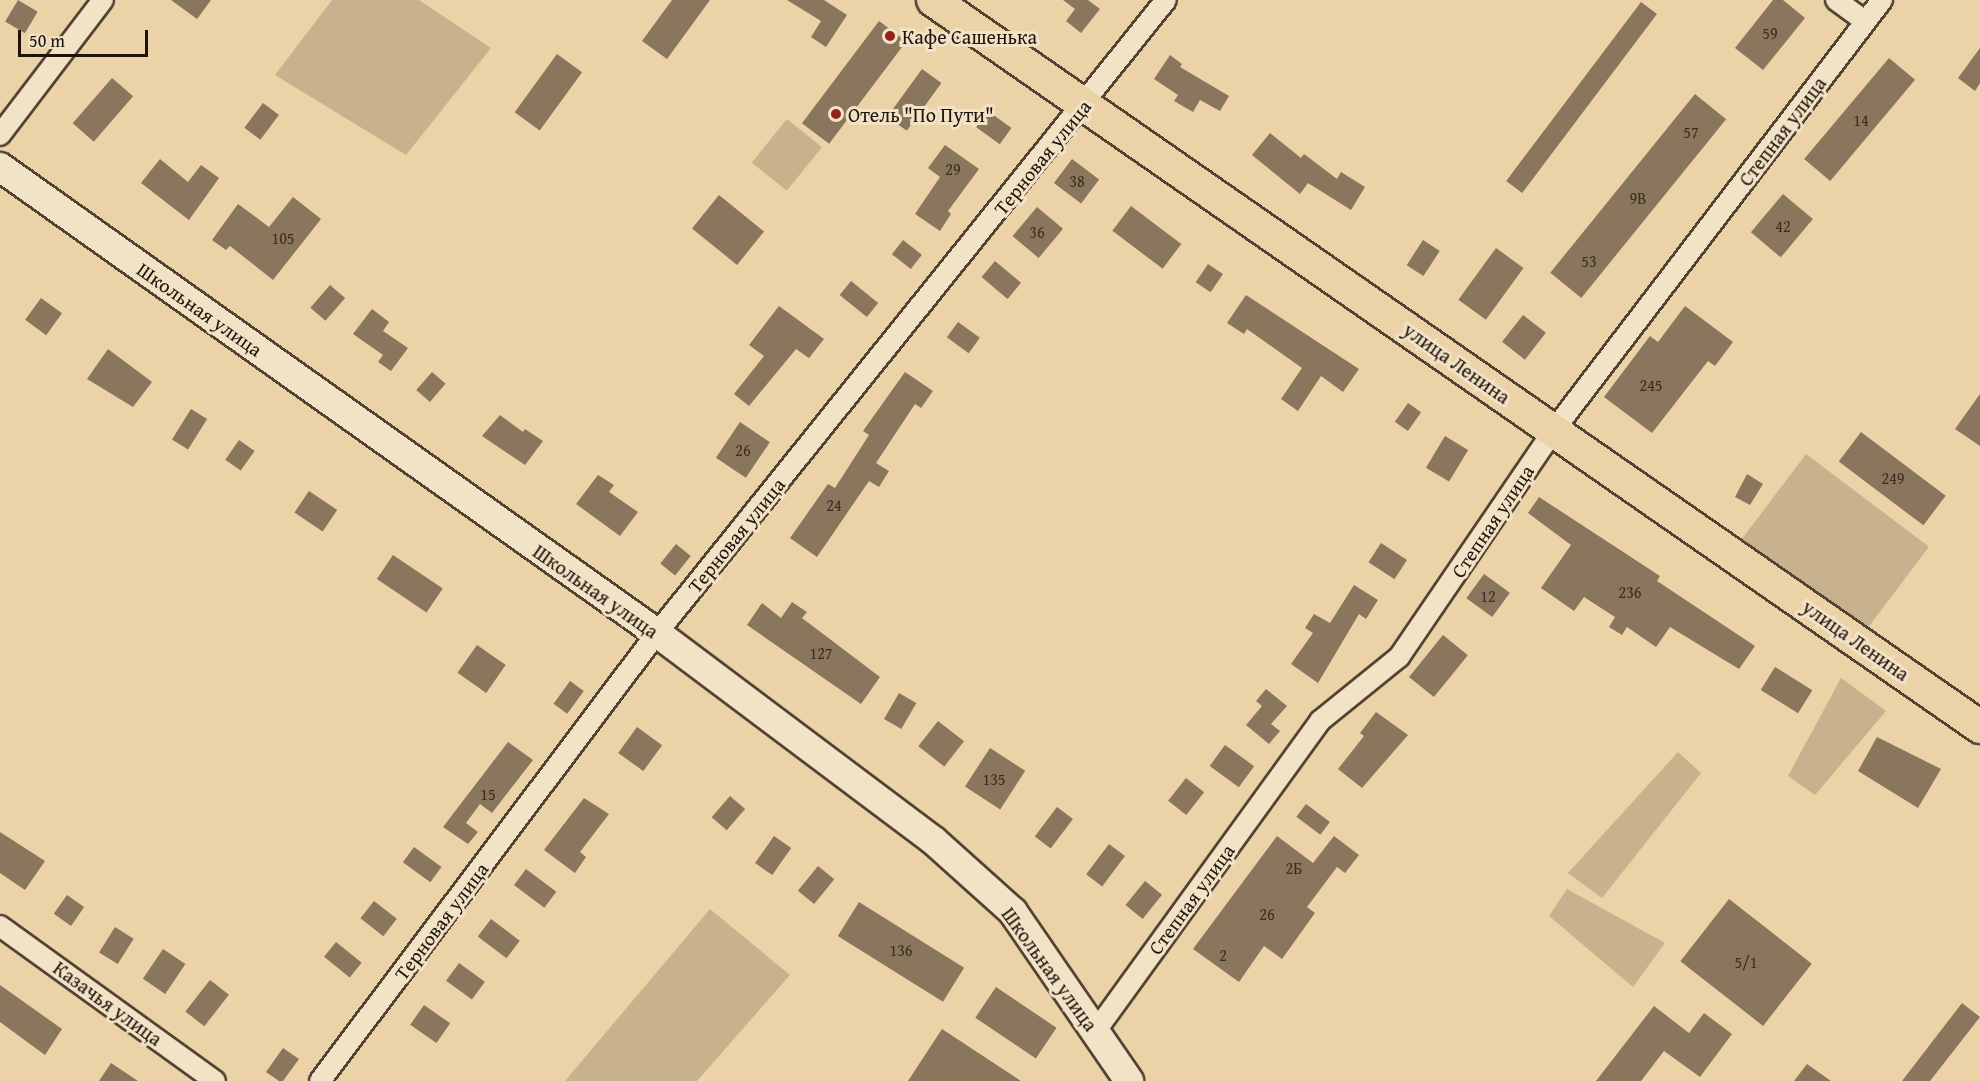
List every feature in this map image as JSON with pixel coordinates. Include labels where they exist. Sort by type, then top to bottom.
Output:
[{"type":"main road","name":"улица Ленина","points":[[933,0],[1980,727]]},
{"type":"street","points":[[0,135],[103,0]]},
{"type":"street","name":"Терновая улица","points":[[320,1081],[657,633],[1166,0]]},
{"type":"street","points":[[1836,0],[1865,21]]},
{"type":"street","name":"Степная улица","points":[[1095,1032],[1320,721],[1399,657],[1554,430],[1881,0]]},
{"type":"street","name":"Школьная улица","points":[[0,166],[657,633],[934,841],[1004,904],[1095,1032],[1124,1079]]},
{"type":"street","name":"Казачья улица","points":[[0,926],[215,1081]]},
{"type":"shaded area","points":[[332,0],[419,0],[491,48],[406,155],[275,75]]},
{"type":"shaded area","points":[[787,119],[822,147],[787,191],[752,163]]},
{"type":"shaded area","points":[[1806,454],[1929,547],[1860,638],[1737,545]]},
{"type":"shaded area","points":[[1841,678],[1886,711],[1815,795],[1788,776]]},
{"type":"shaded area","points":[[1678,752],[1701,773],[1602,898],[1568,873]]},
{"type":"shaded area","points":[[1567,889],[1665,943],[1633,987],[1549,916]]},
{"type":"shaded area","points":[[710,909],[790,975],[697,1081],[565,1081]]},
{"type":"building","points":[[18,0],[38,12],[25,33],[5,21]]},
{"type":"building","points":[[171,0],[211,0],[197,19]]},
{"type":"building","points":[[672,0],[710,0],[667,59],[642,41]]},
{"type":"building","points":[[787,0],[824,0],[847,15],[826,47],[811,37],[821,21]]},
{"type":"building","points":[[1063,0],[1088,0],[1100,9],[1081,33],[1066,21],[1075,9]]},
{"type":"building","points":[[1773,0],[1783,0],[1805,18],[1763,70],[1735,48]]},
{"type":"building","points":[[1641,2],[1657,14],[1522,193],[1506,181]]},
{"type":"building","points":[[879,21],[906,41],[829,144],[802,123]]},
{"type":"building","points":[[1980,48],[1980,83],[1975,91],[1958,78]]},
{"type":"building","points":[[557,54],[582,72],[540,130],[515,112]]},
{"type":"building","points":[[1170,55],[1182,64],[1180,67],[1229,96],[1220,111],[1200,100],[1193,112],[1174,101],[1178,95],[1154,79]]},
{"type":"building","points":[[1889,58],[1915,80],[1830,181],[1804,159]]},
{"type":"building","points":[[922,69],[941,83],[907,131],[887,117]]},
{"type":"building","points":[[112,78],[133,96],[94,142],[73,123]]},
{"type":"building","points":[[1695,94],[1726,119],[1581,298],[1550,273]]},
{"type":"building","points":[[263,103],[279,115],[260,140],[244,128]]},
{"type":"building","points":[[988,111],[1011,128],[1000,144],[976,127]]},
{"type":"building","points":[[1270,133],[1301,158],[1304,154],[1337,179],[1341,172],[1365,187],[1351,210],[1308,183],[1300,194],[1252,155]]},
{"type":"building","points":[[945,145],[979,169],[948,211],[951,214],[940,231],[915,214],[940,177],[928,168]]},
{"type":"building","points":[[160,159],[188,182],[201,165],[219,178],[189,220],[141,183]]},
{"type":"building","points":[[1072,159],[1099,179],[1081,203],[1054,183]]},
{"type":"building","points":[[1783,194],[1813,219],[1781,257],[1751,232]]},
{"type":"building","points":[[719,195],[764,232],[737,265],[692,228]]},
{"type":"building","points":[[293,197],[321,219],[273,280],[230,246],[226,250],[212,240],[238,204],[269,227]]},
{"type":"building","points":[[1131,206],[1181,244],[1163,269],[1112,231]]},
{"type":"building","points":[[1037,207],[1063,229],[1039,258],[1013,236]]},
{"type":"building","points":[[903,240],[922,255],[911,269],[892,254]]},
{"type":"building","points":[[1423,240],[1440,251],[1423,276],[1407,265]]},
{"type":"building","points":[[1496,248],[1524,268],[1486,320],[1458,300]]},
{"type":"building","points":[[995,261],[1021,283],[1008,299],[982,277]]},
{"type":"building","points":[[1208,264],[1223,274],[1211,292],[1196,282]]},
{"type":"building","points":[[851,281],[878,303],[867,317],[840,295]]},
{"type":"building","points":[[330,285],[345,298],[325,321],[310,308]]},
{"type":"building","points":[[1246,295],[1359,369],[1343,392],[1321,376],[1298,411],[1281,399],[1302,368],[1247,329],[1244,334],[1227,323]]},
{"type":"building","points":[[41,298],[62,313],[46,335],[25,320]]},
{"type":"building","points":[[779,306],[824,339],[809,358],[796,349],[749,406],[734,394],[764,356],[749,345]]},
{"type":"building","points":[[1685,306],[1733,342],[1715,366],[1708,361],[1652,433],[1604,397],[1650,336],[1658,342]]},
{"type":"building","points":[[372,309],[389,322],[383,331],[408,348],[391,371],[378,362],[383,355],[353,334]]},
{"type":"building","points":[[1523,315],[1546,333],[1525,360],[1502,342]]},
{"type":"building","points":[[958,322],[980,338],[969,353],[947,337]]},
{"type":"building","points":[[108,349],[152,382],[133,407],[87,379]]},
{"type":"building","points":[[432,372],[446,384],[430,402],[416,390]]},
{"type":"building","points":[[905,372],[933,391],[921,408],[915,404],[876,463],[889,471],[879,487],[869,481],[817,557],[790,538],[828,484],[835,488],[869,435],[863,431]]},
{"type":"building","points":[[1980,394],[1980,446],[1955,429]]},
{"type":"building","points":[[1408,403],[1421,412],[1408,431],[1395,422]]},
{"type":"building","points":[[191,409],[207,419],[188,450],[172,440]]},
{"type":"building","points":[[500,415],[523,432],[525,429],[543,441],[525,465],[482,436]]},
{"type":"building","points":[[740,422],[770,442],[746,478],[716,458]]},
{"type":"building","points":[[1861,432],[1946,496],[1923,525],[1839,462]]},
{"type":"building","points":[[1445,436],[1468,450],[1449,482],[1426,468]]},
{"type":"building","points":[[239,440],[255,451],[241,471],[225,460]]},
{"type":"building","points":[[1747,474],[1763,484],[1750,505],[1735,497]]},
{"type":"building","points":[[598,475],[614,485],[609,492],[638,512],[620,536],[576,504]]},
{"type":"building","points":[[309,491],[337,510],[323,532],[294,513]]},
{"type":"building","points":[[1539,497],[1660,576],[1657,581],[1755,646],[1739,669],[1670,627],[1656,647],[1627,627],[1622,635],[1609,627],[1615,617],[1584,597],[1574,611],[1541,588],[1571,545],[1528,513]]},
{"type":"building","points":[[1381,543],[1407,560],[1394,579],[1368,562]]},
{"type":"building","points":[[676,544],[691,556],[675,575],[660,563]]},
{"type":"building","points":[[393,555],[443,589],[427,613],[377,579]]},
{"type":"building","points":[[1484,574],[1510,593],[1492,617],[1466,598]]},
{"type":"building","points":[[1354,585],[1378,600],[1366,619],[1359,614],[1318,683],[1291,664],[1313,633],[1305,628],[1314,614],[1330,623]]},
{"type":"building","points":[[792,602],[807,612],[802,618],[880,677],[861,704],[747,625],[762,603],[781,618]]},
{"type":"building","points":[[1443,635],[1468,655],[1434,697],[1409,677]]},
{"type":"building","points":[[477,645],[506,665],[486,693],[457,673]]},
{"type":"building","points":[[1775,667],[1812,690],[1798,713],[1761,690]]},
{"type":"building","points":[[570,681],[584,691],[567,714],[554,704]]},
{"type":"building","points":[[1266,689],[1287,706],[1271,724],[1280,731],[1269,744],[1246,725],[1262,706],[1256,701]]},
{"type":"building","points":[[899,693],[916,703],[901,729],[884,719]]},
{"type":"building","points":[[1376,712],[1408,735],[1362,788],[1338,769],[1364,736],[1360,733]]},
{"type":"building","points":[[938,721],[964,741],[944,767],[918,746]]},
{"type":"building","points":[[637,727],[662,745],[643,771],[618,753]]},
{"type":"building","points":[[1877,737],[1941,769],[1918,808],[1858,771]]},
{"type":"building","points":[[508,742],[533,760],[492,813],[480,804],[466,823],[478,832],[468,844],[443,827]]},
{"type":"building","points":[[1225,745],[1254,766],[1239,787],[1210,766]]},
{"type":"building","points":[[990,748],[1025,771],[1000,809],[965,787]]},
{"type":"building","points":[[1186,778],[1204,792],[1186,815],[1168,801]]},
{"type":"building","points":[[730,796],[745,809],[727,830],[712,817]]},
{"type":"building","points":[[584,798],[609,814],[580,852],[586,857],[575,873],[544,850]]},
{"type":"building","points":[[1306,804],[1330,822],[1320,835],[1296,817]]},
{"type":"building","points":[[1057,807],[1073,819],[1051,849],[1035,837]]},
{"type":"building","points":[[0,832],[45,861],[25,890],[0,873]]},
{"type":"building","points":[[774,836],[791,848],[772,875],[755,863]]},
{"type":"building","points":[[1277,836],[1313,863],[1334,836],[1359,855],[1345,873],[1337,867],[1307,907],[1315,913],[1282,959],[1264,946],[1239,982],[1193,949]]},
{"type":"building","points":[[1109,844],[1125,856],[1102,886],[1086,874]]},
{"type":"building","points":[[414,847],[442,867],[430,882],[403,862]]},
{"type":"building","points":[[818,866],[834,879],[814,904],[798,891]]},
{"type":"building","points":[[526,869],[556,892],[544,908],[514,885]]},
{"type":"building","points":[[1145,881],[1162,895],[1143,919],[1125,905]]},
{"type":"building","points":[[67,895],[84,907],[71,926],[54,914]]},
{"type":"building","points":[[1729,899],[1812,964],[1763,1026],[1680,961]]},
{"type":"building","points":[[374,901],[397,919],[383,936],[360,918]]},
{"type":"building","points":[[859,902],[964,968],[943,1002],[838,936]]},
{"type":"building","points":[[491,919],[520,941],[507,958],[478,937]]},
{"type":"building","points":[[115,927],[134,939],[118,964],[99,952]]},
{"type":"building","points":[[336,942],[362,963],[350,978],[324,957]]},
{"type":"building","points":[[163,949],[185,964],[165,994],[143,979]]},
{"type":"building","points":[[459,963],[485,982],[472,1000],[446,981]]},
{"type":"building","points":[[210,980],[229,995],[204,1026],[185,1012]]},
{"type":"building","points":[[0,985],[62,1029],[45,1055],[0,1022]]},
{"type":"building","points":[[996,987],[1057,1028],[1036,1058],[975,1018]]},
{"type":"building","points":[[1962,1003],[1980,1017],[1930,1081],[1902,1081]]},
{"type":"building","points":[[424,1005],[450,1023],[436,1043],[410,1025]]},
{"type":"building","points":[[1654,1006],[1689,1033],[1704,1013],[1732,1034],[1700,1077],[1664,1051],[1641,1081],[1596,1081]]},
{"type":"building","points":[[942,1029],[1021,1081],[908,1081]]},
{"type":"building","points":[[283,1048],[299,1059],[283,1081],[279,1081],[266,1072]]},
{"type":"building","points":[[111,1063],[138,1081],[99,1081]]},
{"type":"building","points":[[1807,1064],[1831,1081],[1794,1081]]},
{"type":"place","name":"Кафе Сашенька","points":[[890,36]]},
{"type":"place","name":"Отель \"По Пути\"","points":[[836,114]]}]
